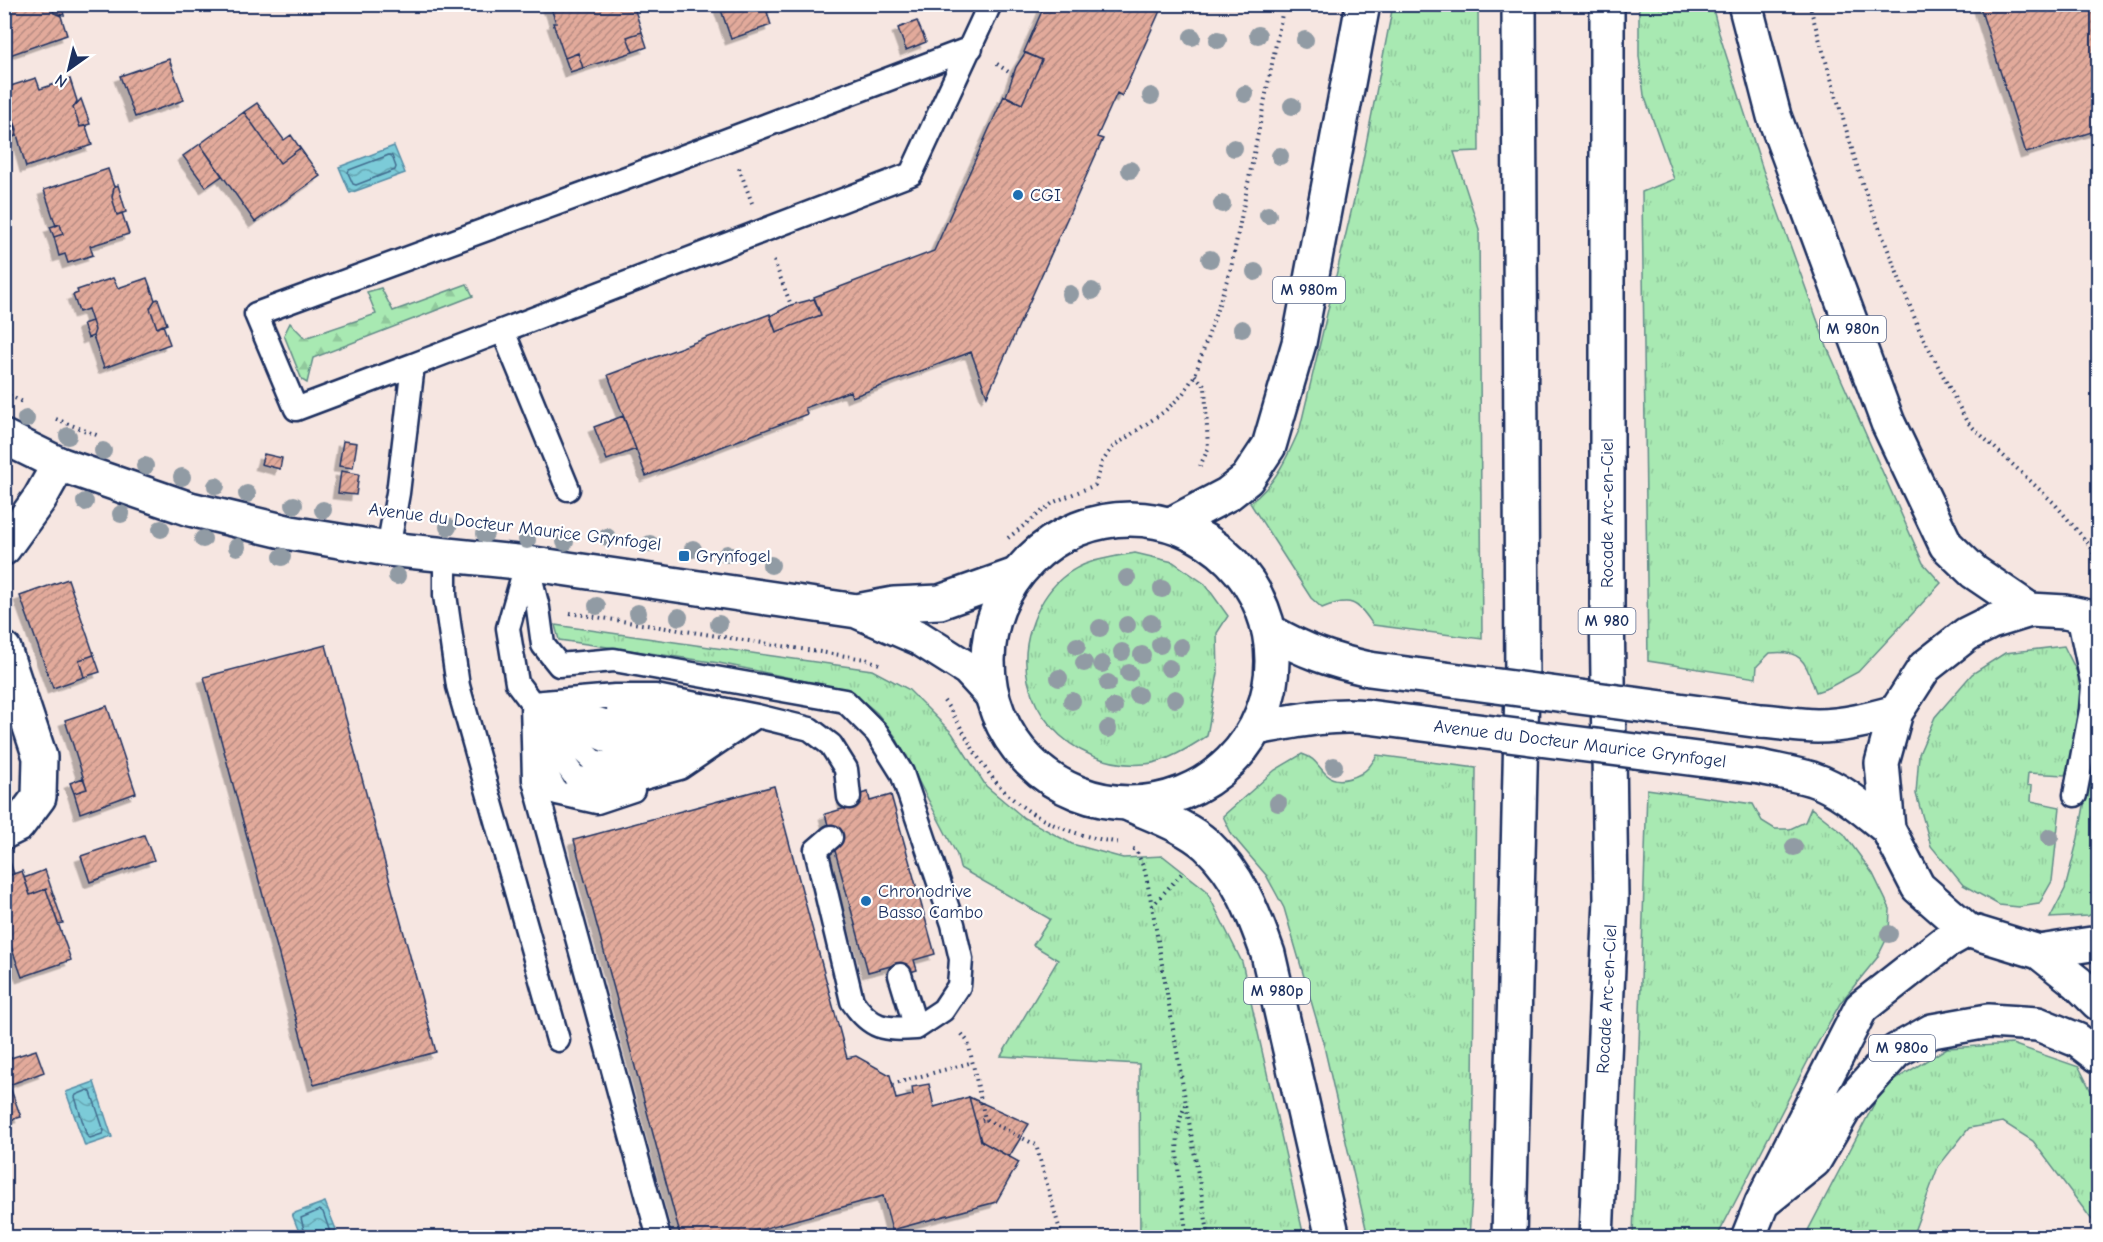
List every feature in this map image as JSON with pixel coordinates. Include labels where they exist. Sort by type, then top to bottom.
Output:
[{"type":"main road","name":"M 980m","points":[[1171,524],[1227,494],[1247,479],[1269,446],[1299,343],[1364,4]]},
{"type":"main road","points":[[1509,1238],[1521,687],[1520,4]]},
{"type":"main road","name":"Rocade Arc-en-Ciel","points":[[1596,1238],[1611,899],[1607,604],[1607,4]]},
{"type":"main road","name":"M 980n","points":[[1745,4],[1774,116],[1888,423],[1946,545],[1974,572],[2030,610]]},
{"type":"main road","name":"Avenue du Docteur Maurice Grynfogel","points":[[4,437],[59,464],[190,509],[291,533],[388,549],[527,563],[858,611],[920,638],[968,669],[992,695]]},
{"type":"main road","points":[[4,548],[40,498],[59,464]]},
{"type":"main road","points":[[1128,518],[1171,524],[1216,547],[1251,585],[1270,632],[1273,681],[1257,728],[1225,769],[1181,795],[1129,804],[1092,799],[1057,784],[1028,760],[1005,730],[992,695],[988,652],[996,611],[1016,575],[1047,545],[1086,525],[1128,518]]},
{"type":"main road","name":"Avenue du Docteur Maurice Grynfogel","points":[[858,611],[894,604],[940,602],[1016,575]]},
{"type":"main road","points":[[2088,617],[2030,610],[1991,622],[1967,634],[1925,667],[1896,712],[1882,763],[1888,829],[1918,886],[1967,930],[2039,952],[2078,982],[2098,1003]]},
{"type":"main road","points":[[1270,632],[1329,660],[1370,669],[1761,720],[1815,726],[1835,725],[1896,712]]},
{"type":"main road","points":[[4,649],[40,757],[39,797],[18,825],[4,832]]},
{"type":"main road","name":"Avenue du Docteur Maurice Grynfogel","points":[[1257,728],[1305,718],[1336,715],[1368,717],[1760,767],[1822,783],[1860,806],[1888,829]]},
{"type":"main road","name":"M 980p","points":[[1129,804],[1173,824],[1206,844],[1231,873],[1252,909],[1269,954],[1333,1238]]},
{"type":"main road","name":"M 980o","points":[[1748,1238],[1762,1203],[1861,1008],[1944,943],[1967,930]]},
{"type":"main road","points":[[2039,952],[2098,943]]},
{"type":"main road","name":"M 980o","points":[[1762,1203],[1814,1161],[1845,1108],[1896,1051],[1932,1031],[1988,1020],[2038,1024],[2077,1040],[2098,1056]]},
{"type":"lane","points":[[971,48],[256,314],[296,409],[911,174],[971,48],[990,4]]},
{"type":"lane","points":[[503,331],[567,489]]},
{"type":"lane","points":[[388,549],[398,493],[413,365]]},
{"type":"lane","points":[[446,555],[445,596],[458,686],[558,1040]]},
{"type":"lane","points":[[527,563],[508,628],[517,683],[532,703],[593,761],[634,770],[686,757],[757,716]]},
{"type":"lane","points":[[527,563],[538,608],[543,645],[559,665],[614,660],[845,701],[877,733],[902,773],[953,924],[961,959],[959,986],[943,1010],[916,1028],[887,1029],[863,1017],[852,1001],[816,850],[831,837]]},
{"type":"lane","points":[[2075,795],[2091,710],[2093,686],[2088,617]]},
{"type":"lane","points":[[532,703],[615,696],[656,696],[810,729],[831,745],[846,769],[849,797]]},
{"type":"lane","points":[[532,703],[671,738],[698,735],[757,716]]},
{"type":"lane","points":[[532,703],[546,773],[557,793],[597,802],[675,777],[757,716]]},
{"type":"lane","points":[[532,703],[534,780],[659,1238]]},
{"type":"lane","points":[[900,975],[916,1028]]},
{"type":"path","points":[[1002,542],[1054,501],[1095,485],[1102,462],[1113,447],[1166,411],[1182,395],[1195,375],[1231,268],[1284,4]]},
{"type":"path","points":[[1809,4],[1863,186],[1919,329],[1967,422],[2055,504],[2091,547],[2098,567]]},
{"type":"path","points":[[1195,375],[1205,386],[1208,448],[1199,466],[1207,471]]},
{"type":"path","points":[[4,393],[26,404]]},
{"type":"path","points":[[47,414],[108,440]]},
{"type":"path","points":[[936,693],[958,720],[986,770],[1008,795],[1034,814],[1063,830],[1123,843],[1136,850],[1145,871],[1152,906],[1209,1238]]},
{"type":"path","points":[[1152,906],[1186,868]]},
{"type":"path","points":[[943,1010],[968,1042],[985,1119]]},
{"type":"path","points":[[892,1084],[973,1062]]},
{"type":"path","points":[[1186,1104],[1181,1112],[1177,1149],[1187,1238]]},
{"type":"path","points":[[976,1122],[985,1119],[1036,1144],[1062,1238]]},
{"type":"green space","points":[[1393,5],[1478,5],[1479,151],[1454,152],[1479,229],[1482,639],[1373,625],[1362,610],[1352,603],[1340,602],[1322,608],[1311,598],[1250,503],[1274,479],[1300,428],[1361,170]]},
{"type":"green space","points":[[1639,5],[1712,5],[1763,170],[1827,347],[1923,563],[1941,583],[1858,672],[1816,692],[1802,660],[1790,653],[1770,653],[1757,666],[1756,678],[1648,661],[1642,192],[1674,179],[1644,95],[1639,56]]},
{"type":"green space","points":[[467,284],[473,296],[313,358],[307,383],[302,380],[284,335],[290,323],[305,338],[376,314],[367,292],[381,288],[393,311]]},
{"type":"green space","points":[[1135,553],[1173,562],[1205,584],[1228,616],[1217,633],[1218,673],[1207,736],[1169,758],[1145,764],[1118,763],[1092,756],[1070,743],[1051,726],[1037,705],[1028,681],[1026,655],[1036,614],[1047,595],[1062,578],[1088,563]]},
{"type":"green space","points":[[555,625],[872,670],[908,689],[952,733],[986,786],[1024,818],[1072,844],[1123,858],[1163,856],[1206,890],[1242,962],[1304,1237],[1140,1237],[1139,1064],[1001,1056],[1058,960],[1033,945],[1050,919],[960,868],[957,855],[895,736],[877,713],[857,696],[834,687],[719,663],[559,640]]},
{"type":"green space","points":[[2064,646],[2079,677],[2082,693],[2081,717],[2076,741],[2065,775],[2028,773],[2027,785],[2032,786],[2031,801],[2060,807],[2052,881],[2039,904],[2019,907],[1999,905],[1963,885],[1931,846],[1916,794],[1919,754],[1935,717],[1972,674],[2005,653]]},
{"type":"green space","points":[[2098,731],[2098,911],[2088,916],[2050,918],[2065,889],[2078,838]]},
{"type":"green space","points":[[1302,754],[1314,760],[1327,775],[1343,780],[1360,774],[1369,767],[1377,755],[1476,768],[1472,1195],[1469,1237],[1368,1237],[1323,1042],[1284,908],[1266,875],[1232,835],[1223,816],[1275,770]]},
{"type":"green space","points":[[1647,789],[1753,804],[1762,821],[1775,829],[1790,829],[1805,822],[1811,808],[1844,834],[1873,874],[1890,909],[1889,934],[1877,958],[1841,1002],[1812,1053],[1717,1237],[1633,1237]]},
{"type":"green space","points":[[2012,1044],[2079,1067],[2098,1105],[2098,1228],[2033,1141],[2003,1122],[1969,1128],[1938,1167],[1912,1237],[1804,1238],[1883,1087],[1947,1048]]},
{"type":"water","points":[[394,146],[405,173],[350,193],[339,167]]},
{"type":"water","points":[[94,1082],[112,1137],[85,1146],[66,1092]]},
{"type":"water","points":[[325,1202],[339,1237],[301,1237],[292,1214]]},
{"type":"building","points":[[4,4],[51,4],[54,13],[61,16],[67,35],[4,57]]},
{"type":"building","points":[[51,4],[61,4],[64,15],[54,13]]},
{"type":"building","points":[[547,4],[633,4],[642,32],[627,37],[633,52],[583,68],[578,53],[565,58],[553,23],[556,23],[551,8],[549,9]]},
{"type":"building","points":[[719,4],[772,4],[774,10],[767,12],[771,25],[731,39]]},
{"type":"building","name":"CGI","points":[[1045,4],[1163,4],[1122,96],[1117,93],[1097,137],[1103,139],[987,396],[971,352],[852,397],[850,391],[805,408],[807,414],[646,476],[608,375],[770,314],[776,332],[821,315],[814,297],[934,251],[1004,96],[1022,104],[1042,60],[1024,52]]},
{"type":"building","points":[[1979,4],[2098,4],[2098,130],[2026,153]]},
{"type":"building","points":[[917,21],[926,42],[906,50],[898,28]]},
{"type":"building","points":[[642,32],[647,47],[633,52],[627,37]]},
{"type":"building","points":[[578,53],[583,68],[570,72],[565,58]]},
{"type":"building","points":[[1025,53],[1042,60],[1022,104],[1006,96],[1016,67]]},
{"type":"building","points":[[169,59],[184,100],[135,117],[120,76]]},
{"type":"building","points":[[36,78],[40,89],[70,79],[77,101],[73,108],[80,127],[86,126],[92,145],[26,167],[10,109],[4,111],[4,88]]},
{"type":"building","points":[[81,99],[90,124],[80,127],[73,108]]},
{"type":"building","points":[[257,103],[284,140],[291,135],[300,148],[280,163],[244,112]]},
{"type":"building","points":[[244,112],[280,163],[300,148],[320,176],[255,222],[200,144]]},
{"type":"building","points":[[14,121],[17,129],[16,136],[11,138],[5,124]]},
{"type":"building","points":[[200,144],[222,176],[206,187],[183,156]]},
{"type":"building","points":[[108,169],[114,187],[112,197],[117,215],[122,213],[129,234],[90,246],[93,255],[68,263],[65,254],[59,256],[54,237],[63,234],[60,224],[56,226],[44,190]]},
{"type":"building","points":[[118,185],[126,212],[117,215],[112,197],[114,187]]},
{"type":"building","points":[[60,224],[63,234],[54,237],[50,227]]},
{"type":"building","points":[[113,278],[118,288],[147,278],[155,300],[150,308],[157,328],[163,325],[170,344],[104,368],[93,336],[95,330],[88,309],[79,312],[73,295],[78,293],[77,290]]},
{"type":"building","points":[[158,299],[167,324],[157,328],[150,308]]},
{"type":"building","points":[[814,299],[821,315],[776,332],[770,316],[791,305]]},
{"type":"building","points":[[92,321],[95,330],[93,336],[88,338],[83,324]]},
{"type":"building","points":[[623,416],[636,449],[607,460],[594,427]]},
{"type":"building","points":[[343,441],[357,443],[353,468],[339,466]]},
{"type":"building","points":[[264,454],[282,458],[280,469],[261,464]]},
{"type":"building","points":[[341,471],[359,474],[356,495],[338,493]]},
{"type":"building","points":[[68,579],[94,655],[79,660],[84,677],[53,688],[20,596]]},
{"type":"building","points":[[326,645],[436,1052],[314,1085],[204,677]]},
{"type":"building","points":[[94,655],[100,672],[84,677],[79,660]]},
{"type":"building","points":[[107,706],[136,793],[80,813],[74,793],[87,789],[65,720]]},
{"type":"building","points":[[83,778],[87,789],[74,793],[70,783]]},
{"type":"building","points":[[774,786],[847,1058],[856,1056],[890,1075],[896,1099],[913,1095],[912,1087],[929,1084],[934,1107],[969,1097],[981,1141],[1019,1162],[996,1202],[892,1230],[883,1196],[729,1238],[681,1238],[574,840]]},
{"type":"building","points":[[868,792],[870,801],[891,795],[935,954],[914,960],[917,970],[894,977],[891,966],[868,972],[825,814],[846,808],[843,799]]},
{"type":"building","points":[[144,835],[154,860],[90,882],[81,856]]},
{"type":"building","points":[[8,856],[14,874],[4,877],[4,857]]},
{"type":"building","points":[[45,870],[63,923],[58,924],[46,889],[30,895],[24,878]]},
{"type":"building","points":[[22,871],[30,895],[46,889],[71,960],[22,977],[4,927],[4,877]]},
{"type":"building","points":[[36,1050],[44,1072],[9,1085],[4,1071],[4,1060]]},
{"type":"building","points":[[4,1071],[21,1117],[4,1122]]},
{"type":"building","points":[[969,1097],[1029,1124],[1009,1157],[981,1141]]},
{"type":"place","name":"CGI","points":[[1018,195]]},
{"type":"place","name":"Grynfogel","points":[[684,556]]},
{"type":"place","name":"Chronodrive Basso Cambo","points":[[866,901]]}]
